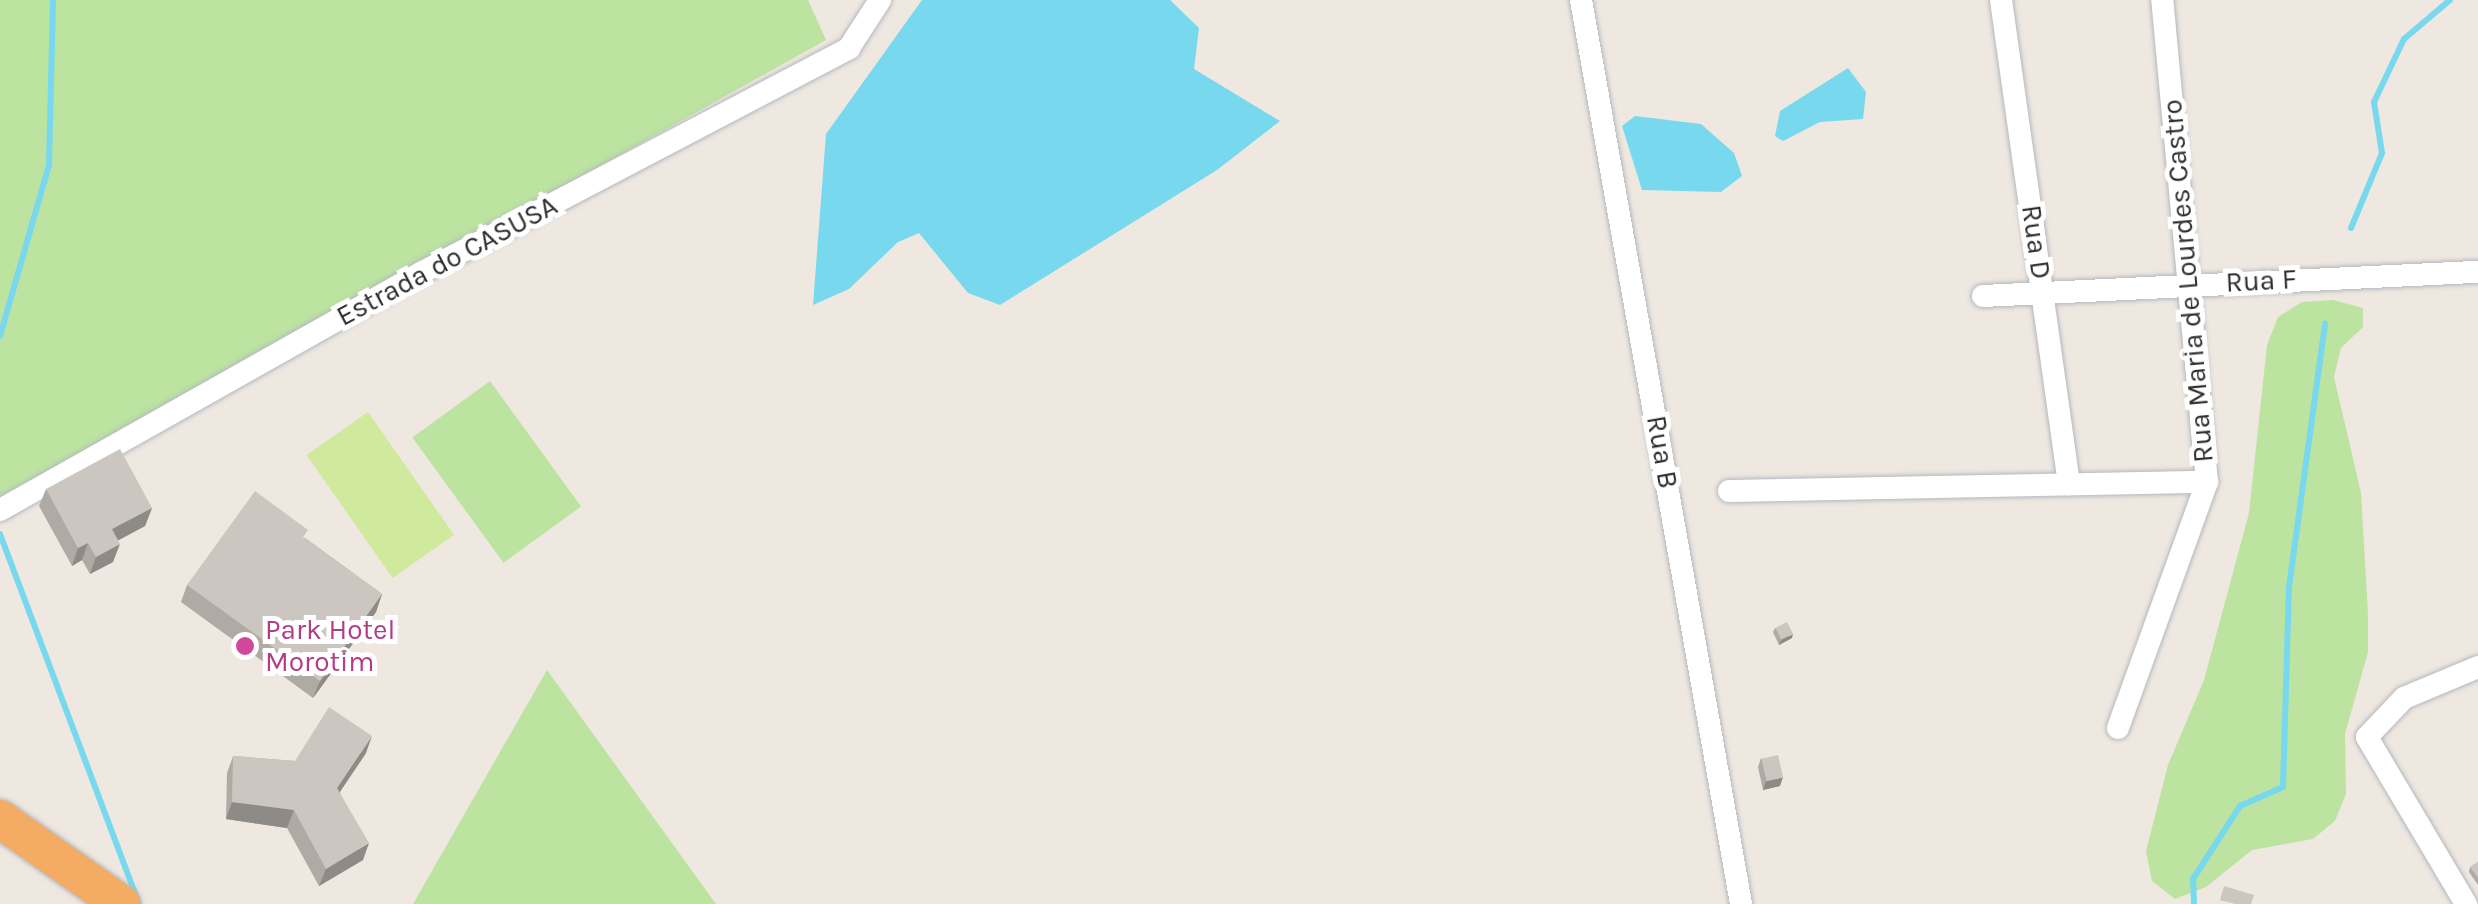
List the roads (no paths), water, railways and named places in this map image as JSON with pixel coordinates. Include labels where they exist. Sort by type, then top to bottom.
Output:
[{"type":"highway","points":[[0,819],[121,904]]},
{"type":"street","name":"Estrada do CASUSA","points":[[0,510],[421,273],[848,48],[880,0]]},
{"type":"street","name":"Rua B","points":[[1581,0],[1741,904]]},
{"type":"street","name":"Rua D","points":[[2001,0],[2069,484]]},
{"type":"street","name":"Rua Maria de Lourdes Castro","points":[[2118,728],[2206,482],[2162,0]]},
{"type":"street","name":"Rua F","points":[[1984,296],[2478,272]]},
{"type":"street","points":[[1729,492],[2206,482]]},
{"type":"street","points":[[2466,904],[2367,737],[2404,698],[2478,667]]},
{"type":"water","points":[[922,0],[1170,0],[1199,28],[1194,69],[1280,121],[1217,170],[1000,305],[968,293],[919,233],[898,242],[849,289],[813,305],[826,134]]},
{"type":"water","points":[[1848,68],[1866,92],[1863,119],[1820,122],[1783,141],[1775,136],[1780,111]]},
{"type":"water","points":[[1635,116],[1701,124],[1734,153],[1742,176],[1721,192],[1642,190],[1622,126]]},
{"type":"waterway","points":[[0,336],[49,165],[53,0]]},
{"type":"waterway","points":[[2351,228],[2382,153],[2374,102],[2404,39],[2450,0]]},
{"type":"waterway","points":[[2194,904],[2193,879],[2240,806],[2283,787],[2289,587],[2325,323]]},
{"type":"waterway","points":[[0,534],[139,904]]},
{"type":"place","name":"Park Hotel Morotim","points":[[245,646]]}]
